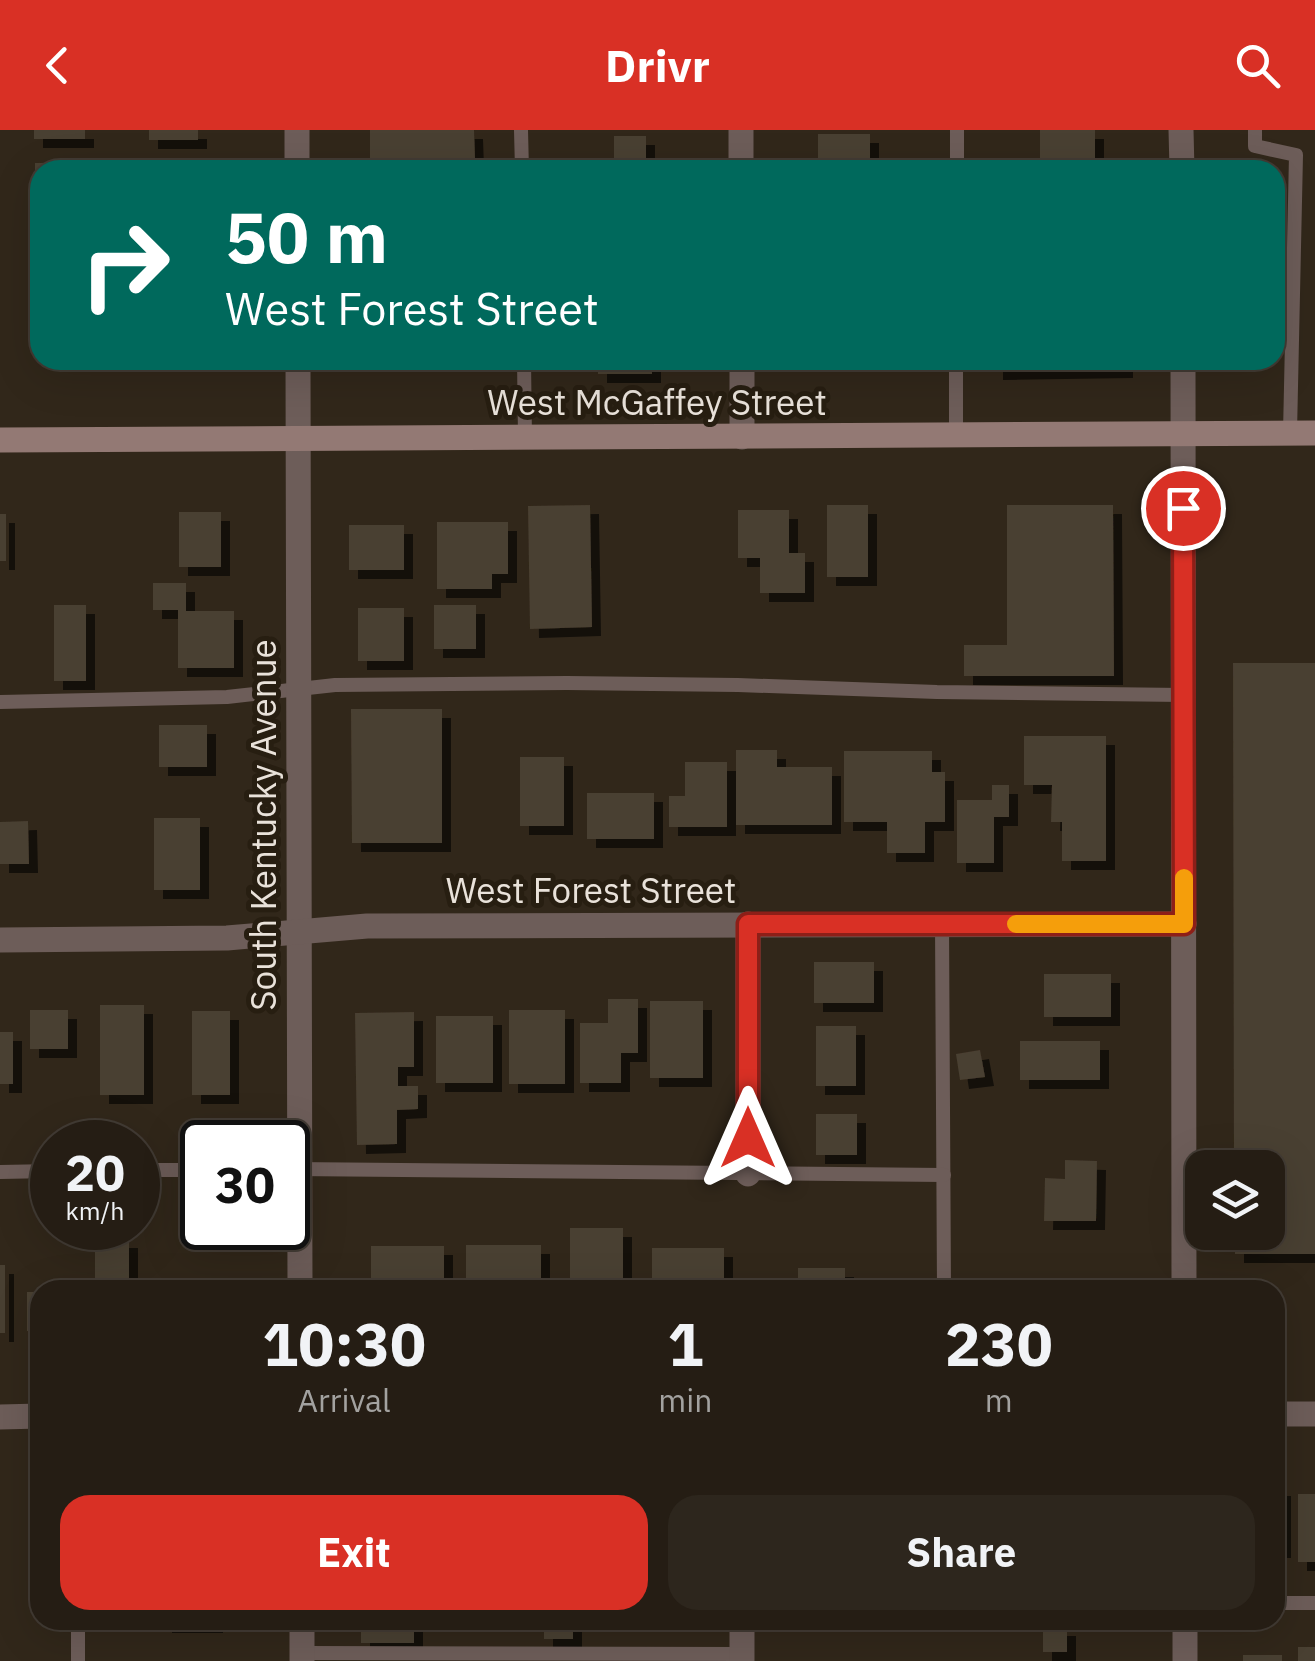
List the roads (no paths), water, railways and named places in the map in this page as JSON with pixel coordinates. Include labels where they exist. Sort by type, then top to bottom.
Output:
[{"type":"main road","name":"West McGaffey Street","points":[[0,440],[1303,433]]},
{"type":"street","points":[[297,130],[297,160]]},
{"type":"street","points":[[741,130],[741,160]]},
{"type":"street","points":[[1182,130],[1182,160]]},
{"type":"street","name":"South Kentucky Avenue","points":[[294,1120],[298,370]]},
{"type":"street","points":[[742,370],[742,437]]},
{"type":"street","points":[[1182,370],[1184,1280]]},
{"type":"street","points":[[748,924],[748,1174]]},
{"type":"street","name":"West Forest Street","points":[[0,940],[226,938],[367,926],[1184,924]]},
{"type":"street","name":"South Kentucky Avenue","points":[[298,1250],[299,1280]]},
{"type":"street","points":[[1285,1414],[1315,1414]]},
{"type":"street","points":[[0,1417],[30,1416]]},
{"type":"street","points":[[302,1630],[302,1657]]},
{"type":"street","points":[[742,1630],[742,1658]]},
{"type":"street","points":[[1184,1630],[1184,1661]]},
{"type":"lane","points":[[521,130],[522,160]]},
{"type":"lane","points":[[957,130],[957,160]]},
{"type":"lane","points":[[1255,130],[1256,146],[1296,155],[1303,433]]},
{"type":"lane","points":[[524,370],[524,438]]},
{"type":"lane","points":[[956,370],[956,435]]},
{"type":"lane","points":[[0,702],[226,697],[335,684],[738,684],[937,692],[1183,695]]},
{"type":"lane","points":[[942,924],[944,1280]]},
{"type":"lane","points":[[310,1169],[944,1175]]},
{"type":"lane","points":[[0,1172],[30,1171]]},
{"type":"lane","points":[[1285,1602],[1315,1603]]},
{"type":"lane","points":[[78,1630],[78,1661]]},
{"type":"lane","points":[[302,1657],[742,1658]]}]
